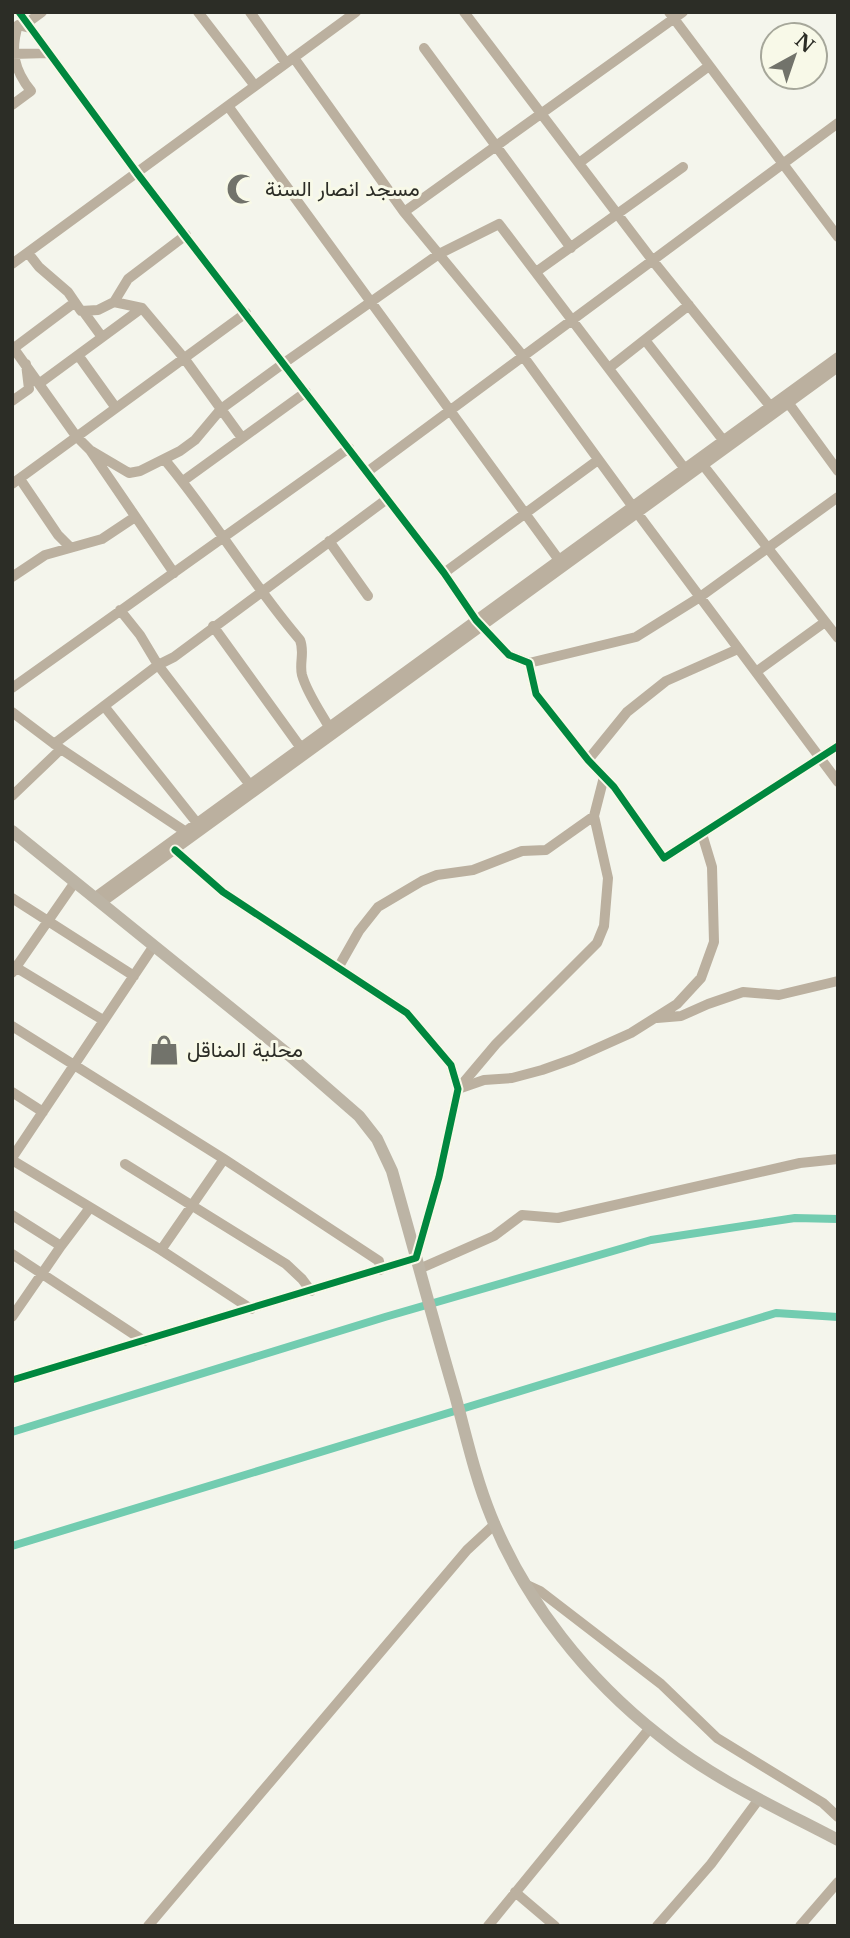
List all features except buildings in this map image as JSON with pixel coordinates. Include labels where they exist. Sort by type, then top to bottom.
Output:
[{"type":"main road","points":[[12,831],[289,1055],[359,1116],[377,1139],[392,1171],[480,1485],[495,1524],[527,1586],[549,1620],[594,1676],[650,1728],[682,1753],[838,1840]]},
{"type":"street","points":[[19,12],[137,173],[349,448],[479,623],[509,655],[529,663],[636,637],[699,597],[838,497]]},
{"type":"street","points":[[29,26],[42,12]]},
{"type":"street","points":[[198,12],[255,86]]},
{"type":"street","points":[[250,12],[290,60],[404,212],[523,356],[635,511],[838,782]]},
{"type":"street","points":[[12,264],[356,12]]},
{"type":"street","points":[[464,12],[653,261],[770,406]]},
{"type":"street","points":[[404,212],[675,14],[709,66],[838,237]]},
{"type":"street","points":[[12,105],[31,91],[22,80],[13,54],[18,25],[29,26]]},
{"type":"street","points":[[424,48],[571,248]]},
{"type":"street","points":[[13,54],[48,53]]},
{"type":"street","points":[[579,163],[709,66]]},
{"type":"street","points":[[228,106],[559,560]]},
{"type":"street","points":[[367,472],[838,123]]},
{"type":"street","points":[[536,272],[683,167]]},
{"type":"street","points":[[90,450],[129,473],[164,459],[195,440],[221,409],[439,254],[499,224],[685,469]]},
{"type":"street","points":[[83,311],[98,310],[114,302],[128,279],[186,235]]},
{"type":"street","points":[[28,253],[39,267],[68,292],[102,337]]},
{"type":"street","points":[[114,302],[142,308],[184,358],[242,438]]},
{"type":"street","points":[[74,303],[13,347],[76,436],[90,450],[174,573]]},
{"type":"street","points":[[610,368],[689,305]]},
{"type":"street","points":[[40,383],[142,308]]},
{"type":"street","points":[[70,547],[16,482],[246,313]]},
{"type":"street","points":[[645,340],[723,440]]},
{"type":"street","points":[[78,355],[116,408]]},
{"type":"street","points":[[97,900],[175,850],[559,560],[703,465],[838,357]]},
{"type":"street","points":[[12,401],[29,388],[26,364]]},
{"type":"street","points":[[97,900],[329,727],[635,511],[685,469],[770,406],[838,367]]},
{"type":"street","points":[[183,481],[306,392]]},
{"type":"street","points":[[785,399],[838,471]]},
{"type":"street","points":[[12,688],[349,448]]},
{"type":"street","points":[[164,459],[183,481],[261,592],[301,643],[303,677],[329,727]]},
{"type":"street","points":[[444,573],[598,460]]},
{"type":"street","points":[[703,465],[837,635]]},
{"type":"street","points":[[12,796],[58,746],[104,706],[387,499]]},
{"type":"street","points":[[12,576],[45,555],[102,539],[135,517]]},
{"type":"street","points":[[329,541],[368,596]]},
{"type":"street","points":[[120,610],[140,635],[158,665],[250,785]]},
{"type":"street","points":[[756,672],[825,622]]},
{"type":"street","points":[[213,626],[301,748]]},
{"type":"street","points":[[587,760],[627,712],[666,681],[738,649]]},
{"type":"street","points":[[529,663],[536,694],[587,760],[614,787],[664,858],[838,746]]},
{"type":"street","points":[[104,706],[197,823]]},
{"type":"street","points":[[12,712],[186,832]]},
{"type":"street","points":[[418,1264],[458,1089],[496,1044],[597,943],[604,926],[608,878],[594,816],[604,777]]},
{"type":"street","points":[[338,968],[355,937],[378,906],[437,875],[473,870],[522,851],[546,850],[594,816]]},
{"type":"street","points":[[458,1089],[484,1080],[512,1078],[542,1070],[601,1047],[657,1018],[677,1004],[701,978],[714,942],[712,867],[702,834]]},
{"type":"street","points":[[175,850],[223,892],[407,1013],[451,1065],[458,1089]]},
{"type":"street","points":[[75,882],[13,968],[103,1020]]},
{"type":"street","points":[[12,898],[134,976]]},
{"type":"street","points":[[153,947],[12,1159],[89,1209],[161,1250],[251,1309]]},
{"type":"street","points":[[657,1018],[681,1016],[743,992],[779,995],[838,981]]},
{"type":"street","points":[[12,1026],[224,1159],[379,1261],[380,1270]]},
{"type":"street","points":[[12,1092],[43,1112]]},
{"type":"street","points":[[161,1250],[224,1159]]},
{"type":"street","points":[[12,1380],[380,1270],[418,1264],[494,1236],[522,1215],[558,1218],[800,1163],[838,1159]]},
{"type":"street","points":[[125,1164],[286,1264],[311,1291]]},
{"type":"street","points":[[12,1317],[89,1209]]},
{"type":"street","points":[[12,1215],[61,1246]]},
{"type":"street","points":[[12,1254],[144,1341]]},
{"type":"street","points":[[148,1926],[467,1550],[495,1524]]},
{"type":"street","points":[[527,1586],[540,1591],[661,1684],[717,1738],[823,1803],[838,1816]]},
{"type":"street","points":[[488,1926],[650,1728]]},
{"type":"street","points":[[657,1926],[711,1864],[760,1798]]},
{"type":"street","points":[[800,1926],[838,1882]]},
{"type":"street","points":[[515,1892],[555,1926]]},
{"type":"waterway","points":[[12,1432],[385,1317],[651,1240],[795,1218],[838,1219]]},
{"type":"waterway","points":[[12,1546],[776,1313],[838,1317]]},
{"type":"cycle path","points":[[19,12],[137,173],[444,573],[476,620],[509,655],[529,663],[536,694],[588,760],[614,787],[664,858],[838,746]]},
{"type":"cycle path","points":[[12,1380],[416,1258],[439,1177],[458,1089],[451,1065],[407,1013],[223,892],[175,850]]},
{"type":"place","name":"مسجد انصار السنة","points":[[242,189]]},
{"type":"place","name":"محلية المناقل","points":[[164,1050]]}]
